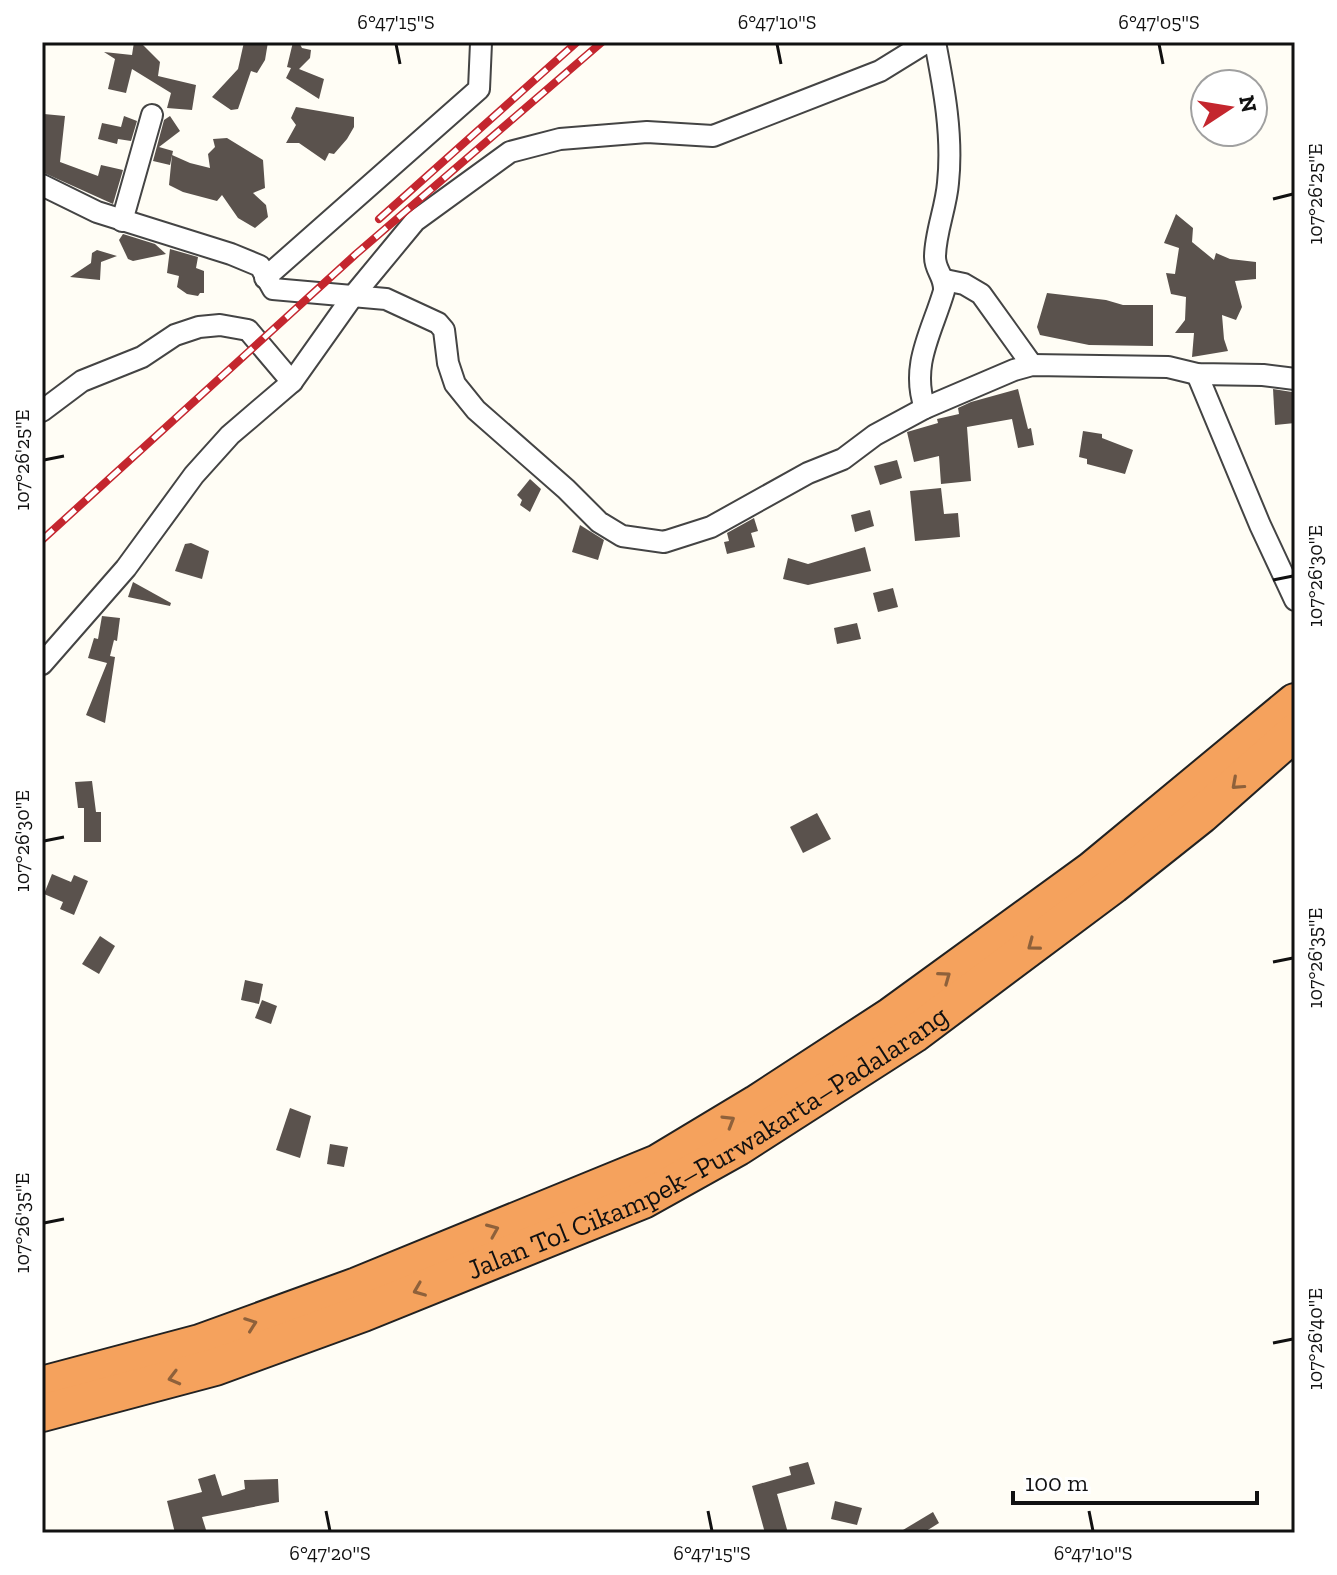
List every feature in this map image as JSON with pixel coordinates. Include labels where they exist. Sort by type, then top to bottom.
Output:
[{"type":"highway","name":"Jalan Tol Cikampek–Purwakarta–Padalarang","points":[[42,1385],[200,1343],[343,1292],[658,1163],[756,1104],[916,998],[1092,870],[1295,702]]},
{"type":"highway","name":"Jalan Tol Cikampek–Purwakarta–Padalarang","points":[[42,1413],[215,1367],[363,1313],[643,1200],[738,1147],[914,1034],[1190,824],[1295,732]]},
{"type":"street","points":[[42,664],[126,568],[194,475],[230,435],[292,382],[353,296],[415,221],[510,152],[560,139],[632,133],[713,136],[880,71],[927,42]]},
{"type":"street","points":[[925,408],[918,387],[921,358],[939,308],[945,280],[935,259],[948,184],[949,157],[946,99],[935,42]]},
{"type":"street","points":[[265,278],[479,89],[481,43]]},
{"type":"street","points":[[122,221],[152,115]]},
{"type":"street","points":[[42,185],[97,212],[260,266],[273,289],[386,299],[438,323],[444,330],[448,363],[455,384],[476,410],[599,522],[622,536],[664,542],[711,527],[808,473],[843,459],[875,435],[925,408],[1032,365],[1168,367],[1197,374],[1295,379]]},
{"type":"street","points":[[945,280],[964,284],[981,294],[1032,365]]},
{"type":"street","points":[[42,411],[82,381],[142,357],[175,335],[199,327],[220,325],[248,330],[292,382]]},
{"type":"street","points":[[1197,374],[1295,600]]},
{"type":"building","points":[[134,42],[140,42],[160,62],[158,76],[196,85],[192,110],[167,108],[171,93],[132,69],[126,93],[108,89],[115,59],[104,52],[132,55]]},
{"type":"building","points":[[244,42],[268,42],[265,60],[257,73],[251,71],[238,109],[231,110],[212,97],[238,69]]},
{"type":"building","points":[[293,42],[299,42],[302,48],[311,50],[310,58],[299,69],[324,79],[319,99],[286,78],[291,68],[287,67]]},
{"type":"building","points":[[296,107],[354,117],[354,127],[347,139],[334,154],[329,153],[325,161],[299,143],[286,143],[296,125],[291,118]]},
{"type":"building","points":[[44,114],[65,116],[60,162],[98,176],[101,165],[123,170],[113,204],[42,172]]},
{"type":"building","points":[[124,116],[137,121],[131,141],[118,139],[117,144],[98,139],[102,123],[121,127]]},
{"type":"building","points":[[170,116],[180,131],[159,147],[173,151],[170,165],[153,161],[164,120]]},
{"type":"building","points":[[227,138],[263,160],[265,188],[253,193],[266,205],[268,217],[255,228],[238,218],[222,195],[217,201],[169,185],[172,155],[210,168],[208,154],[215,147],[213,139]]},
{"type":"building","points":[[1176,214],[1193,228],[1192,242],[1214,260],[1216,253],[1230,259],[1256,262],[1256,279],[1235,281],[1242,307],[1236,320],[1222,315],[1228,351],[1192,357],[1194,333],[1175,333],[1185,320],[1186,297],[1171,294],[1166,273],[1175,274],[1179,248],[1164,243]]},
{"type":"building","points":[[123,234],[155,244],[166,254],[133,261],[128,259],[119,240]]},
{"type":"building","points":[[170,249],[198,257],[196,268],[204,271],[204,293],[198,296],[187,294],[177,287],[179,276],[167,273]]},
{"type":"building","points":[[97,250],[117,256],[101,262],[100,280],[70,277],[91,263],[92,253]]},
{"type":"building","points":[[1047,293],[1123,305],[1153,305],[1153,346],[1089,345],[1040,335],[1037,327]]},
{"type":"building","points":[[1018,389],[1034,445],[1018,448],[1012,419],[967,427],[971,481],[941,484],[939,456],[914,462],[907,432],[938,423],[937,419],[959,414],[958,408],[971,402]]},
{"type":"building","points":[[1273,389],[1292,392],[1295,423],[1275,425]]},
{"type":"building","points":[[1083,431],[1102,434],[1102,438],[1133,450],[1125,474],[1087,464],[1087,459],[1079,457]]},
{"type":"building","points":[[897,460],[902,478],[880,485],[874,466]]},
{"type":"building","points":[[530,479],[541,489],[530,512],[520,505],[522,500],[517,495]]},
{"type":"building","points":[[941,488],[944,514],[958,513],[960,537],[915,541],[910,491]]},
{"type":"building","points":[[870,510],[874,526],[855,532],[851,515]]},
{"type":"building","points":[[754,518],[758,531],[751,533],[755,547],[727,554],[724,542],[729,541],[727,533]]},
{"type":"building","points":[[580,525],[604,540],[598,560],[572,552]]},
{"type":"building","points":[[191,543],[209,551],[202,579],[175,571],[185,544]]},
{"type":"building","points":[[865,547],[871,571],[808,585],[783,579],[788,558],[808,564]]},
{"type":"building","points":[[133,582],[171,603],[170,606],[128,597]]},
{"type":"building","points":[[893,588],[898,607],[878,612],[873,593]]},
{"type":"building","points":[[102,616],[120,618],[117,641],[114,640],[110,656],[115,657],[105,723],[86,715],[107,663],[88,658],[94,638],[98,639]]},
{"type":"building","points":[[857,623],[861,639],[837,644],[834,628]]},
{"type":"building","points":[[92,781],[96,812],[101,812],[101,842],[84,842],[84,808],[78,808],[75,782]]},
{"type":"building","points":[[817,813],[831,839],[803,853],[790,827]]},
{"type":"building","points":[[52,874],[71,882],[74,875],[88,881],[74,915],[60,909],[63,902],[44,894]]},
{"type":"building","points":[[100,936],[115,946],[99,974],[82,964]]},
{"type":"building","points":[[245,980],[263,984],[259,1004],[241,1000]]},
{"type":"building","points":[[262,1000],[277,1006],[271,1024],[255,1018]]},
{"type":"building","points":[[290,1108],[311,1116],[300,1158],[276,1150]]},
{"type":"building","points":[[330,1144],[348,1147],[344,1167],[327,1164]]},
{"type":"building","points":[[808,1462],[815,1484],[777,1494],[788,1533],[765,1533],[752,1486],[791,1475],[789,1467]]},
{"type":"building","points":[[215,1474],[222,1496],[245,1489],[244,1480],[278,1479],[279,1502],[202,1517],[207,1533],[175,1533],[167,1501],[202,1492],[198,1479]]},
{"type":"building","points":[[835,1501],[862,1508],[857,1525],[831,1519]]},
{"type":"building","points":[[933,1512],[939,1523],[923,1533],[898,1533]]},
{"type":"railway","points":[[379,219],[577,42]]},
{"type":"railway","points":[[42,540],[356,254],[602,42]]}]
